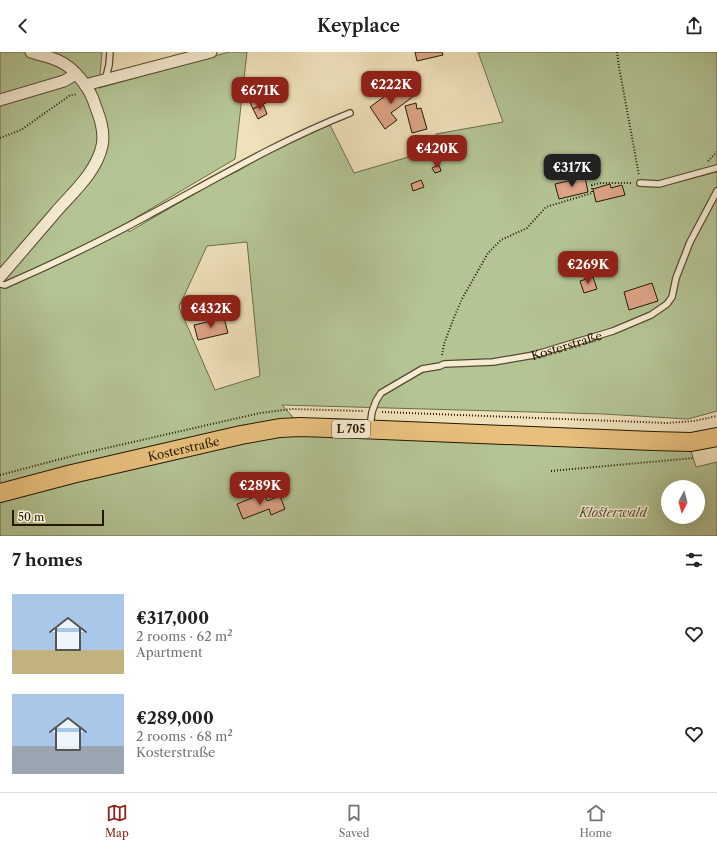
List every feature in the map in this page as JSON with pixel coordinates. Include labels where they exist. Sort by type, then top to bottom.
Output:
[{"type":"main road","name":"Kosterstraße","points":[[0,492],[260,431],[280,428],[300,427],[691,442],[717,437]]},
{"type":"street","points":[[0,277],[84,180],[98,158],[102,146],[103,133],[100,120],[94,99],[87,88],[76,74],[61,62],[31,52]]},
{"type":"street","points":[[87,88],[105,81],[211,52]]},
{"type":"street","points":[[0,100],[64,81],[76,74]]},
{"type":"lane","points":[[105,81],[109,65],[110,52]]},
{"type":"lane","points":[[0,284],[5,285],[36,272],[146,216],[273,146],[318,125],[350,113]]},
{"type":"lane","points":[[640,184],[660,184],[717,168]]},
{"type":"lane","name":"Kosterstraße","points":[[370,430],[372,412],[376,401],[382,393],[422,369],[444,364],[493,362],[534,355],[613,331],[651,315],[667,304],[672,297],[676,278],[690,242],[717,191]]},
{"type":"path","points":[[440,366],[444,344],[462,299],[488,253],[501,240],[527,228],[546,207],[592,193],[592,185],[601,183],[640,184],[617,52]]},
{"type":"path","points":[[0,138],[21,130],[69,96],[87,88]]},
{"type":"path","points":[[551,471],[698,457]]},
{"type":"green space","name":"Klosterwald","points":[[0,52],[102,52],[99,88],[229,52],[247,52],[235,159],[125,224],[129,232],[209,185],[238,171],[304,134],[330,125],[354,173],[439,148],[436,134],[503,122],[478,52],[717,52],[717,411],[688,419],[603,414],[282,405],[310,436],[690,448],[696,467],[717,462],[717,536],[0,536]],"holes":[[[247,242],[260,376],[215,390],[179,307],[207,246]]]},
{"type":"building","points":[[415,52],[442,52],[443,55],[417,61]]},
{"type":"building","points":[[404,82],[414,96],[391,113],[397,120],[385,129],[370,107]]},
{"type":"building","points":[[272,85],[278,97],[253,109],[247,96]]},
{"type":"building","points":[[416,103],[417,109],[421,108],[427,129],[412,133],[405,106]]},
{"type":"building","points":[[263,104],[267,114],[258,119],[253,109]]},
{"type":"building","points":[[439,165],[441,171],[435,173],[432,168]]},
{"type":"building","points":[[585,177],[588,192],[559,199],[555,184]]},
{"type":"building","points":[[421,180],[424,187],[413,191],[411,184]]},
{"type":"building","points":[[610,184],[611,188],[622,185],[625,195],[596,202],[593,189]]},
{"type":"building","points":[[593,277],[597,289],[584,293],[580,281]]},
{"type":"building","points":[[652,283],[658,301],[629,310],[624,292]]},
{"type":"building","points":[[224,318],[228,333],[198,340],[194,325]]},
{"type":"building","points":[[264,493],[267,501],[280,496],[285,509],[271,515],[269,509],[243,519],[237,504]]}]
